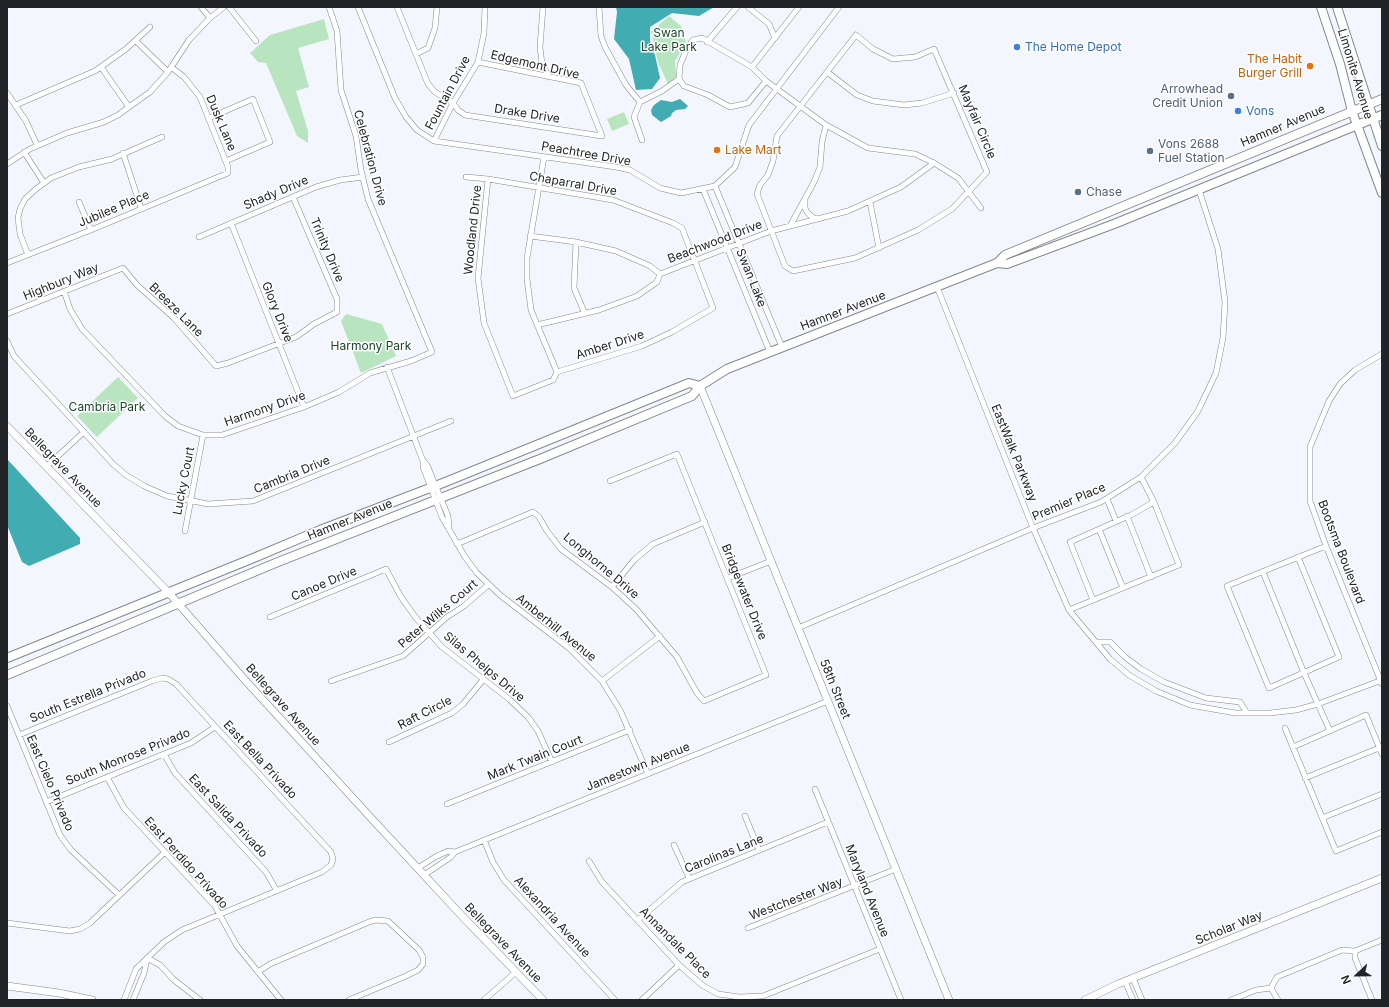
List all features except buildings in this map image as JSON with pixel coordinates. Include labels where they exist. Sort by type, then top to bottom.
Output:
[{"type":"main road","name":"Limonite Avenue","points":[[1321,7],[1340,64],[1352,111],[1382,193]]},
{"type":"main road","name":"Limonite Avenue","points":[[1338,7],[1382,146]]},
{"type":"main road","name":"Hamner Avenue","points":[[7,675],[278,562],[692,396],[700,386],[727,369],[997,263],[1005,255],[1382,99]]},
{"type":"main road","name":"Hamner Avenue","points":[[997,263],[1007,264],[1016,261],[1198,190],[1382,115]]},
{"type":"main road","points":[[1016,261],[1023,253],[1057,240],[1062,232]]},
{"type":"main road","name":"Hamner Avenue","points":[[7,658],[320,530],[689,383],[700,386]]},
{"type":"street","points":[[201,7],[210,18]]},
{"type":"street","points":[[7,164],[24,152],[38,145],[68,132],[104,122],[118,115],[150,92],[170,70],[189,40],[210,18],[224,7]]},
{"type":"street","points":[[229,7],[256,41]]},
{"type":"street","name":"Celebration Drive","points":[[329,7],[337,31],[341,90],[356,136],[368,199],[432,352]]},
{"type":"street","name":"Peachtree Drive","points":[[358,7],[396,98],[406,117],[418,130],[434,141],[630,170],[660,188],[681,193],[715,186],[735,167],[749,125],[839,7]]},
{"type":"street","name":"Drake Drive","points":[[397,7],[431,88],[453,103],[458,110],[465,115],[602,136]]},
{"type":"street","points":[[416,54],[428,48],[435,28],[437,7]]},
{"type":"street","name":"Fountain Drive","points":[[434,141],[453,103],[478,62],[484,33],[485,7]]},
{"type":"street","points":[[543,7],[540,46],[542,64],[549,77]]},
{"type":"street","points":[[600,7],[600,31],[605,48],[627,86],[640,102]]},
{"type":"street","points":[[707,42],[737,7]]},
{"type":"street","points":[[748,7],[769,24],[775,38]]},
{"type":"street","points":[[752,67],[799,7]]},
{"type":"street","points":[[16,105],[87,76],[102,67],[136,41],[150,27]]},
{"type":"street","name":"Mayfair Circle","points":[[827,72],[856,35],[873,49],[893,59],[915,57],[934,49],[987,172],[969,192]]},
{"type":"street","points":[[766,81],[748,103],[730,107],[702,92],[684,86],[679,79],[680,65],[687,48],[693,40],[702,38],[752,67],[766,81],[826,125],[868,148],[915,154],[934,163],[958,178],[981,208]]},
{"type":"street","name":"Dusk Lane","points":[[136,41],[170,70],[184,77],[195,89],[209,118],[226,161],[228,173]]},
{"type":"street","name":"Edgemont Drive","points":[[478,62],[581,84],[602,136]]},
{"type":"street","points":[[102,67],[129,107]]},
{"type":"street","points":[[954,93],[922,103],[904,105],[873,101],[857,94],[827,72],[777,136],[773,161],[768,175],[760,185],[757,194],[785,266],[794,271],[855,258],[879,248],[918,230],[946,214],[969,192]]},
{"type":"street","points":[[642,140],[634,117],[640,102],[662,91],[679,79]]},
{"type":"street","points":[[7,93],[16,105],[38,145]]},
{"type":"street","points":[[209,118],[253,99],[270,142],[226,161]]},
{"type":"street","points":[[790,226],[806,199],[820,167],[822,142],[826,125]]},
{"type":"street","points":[[28,255],[19,226],[20,209],[25,199],[51,178],[79,167],[112,159],[162,137]]},
{"type":"street","points":[[24,152],[44,183]]},
{"type":"street","points":[[123,153],[141,208]]},
{"type":"street","points":[[544,157],[537,188],[530,236],[527,258],[527,279],[531,310],[557,372]]},
{"type":"street","name":"Beachwood Drive","points":[[537,324],[585,314],[637,296],[657,282],[660,274],[694,260],[771,231],[820,219],[870,202],[901,188],[934,163]]},
{"type":"street","name":"Jubilee Place","points":[[7,263],[228,173]]},
{"type":"street","name":"Shady Drive","points":[[199,237],[316,187],[363,177]]},
{"type":"street","name":"Chaparral Drive","points":[[466,177],[488,179],[613,200],[673,223],[682,228],[713,308]]},
{"type":"street","name":"Woodland Drive","points":[[488,179],[478,278],[484,323],[513,396]]},
{"type":"street","name":"Swan Lake","points":[[715,186],[782,347]]},
{"type":"street","name":"Swan Lake","points":[[703,189],[770,352]]},
{"type":"street","name":"Premier Place","points":[[798,628],[1033,528],[1106,499],[1141,477],[1175,443],[1198,411],[1216,373],[1223,338],[1225,302],[1218,249],[1198,190]]},
{"type":"street","name":"Trinity Drive","points":[[280,344],[296,337],[314,324],[337,312],[337,299],[294,197]]},
{"type":"street","points":[[806,199],[805,208],[807,212],[812,217],[820,219]]},
{"type":"street","points":[[79,202],[91,230]]},
{"type":"street","points":[[870,202],[879,248]]},
{"type":"street","name":"Glory Drive","points":[[231,224],[304,407]]},
{"type":"street","points":[[530,236],[576,242],[616,251],[650,266],[660,274]]},
{"type":"street","points":[[576,242],[574,288],[585,314]]},
{"type":"street","name":"Breeze Lane","points":[[123,268],[137,285],[174,318],[216,366],[280,344]]},
{"type":"street","name":"Highbury Way","points":[[7,314],[123,268]]},
{"type":"street","name":"EastWalk Parkway","points":[[937,287],[1033,528],[1071,616],[1110,659],[1124,671],[1156,691],[1190,705],[1216,711],[1270,713],[1296,710],[1318,704],[1381,681]]},
{"type":"street","name":"Harmony Drive","points":[[64,291],[70,309],[82,330],[165,416],[178,426],[203,435],[222,435],[304,407],[339,392],[370,373],[411,361],[432,352]]},
{"type":"street","name":"Amber Drive","points":[[513,396],[553,380],[557,372],[642,346],[672,332],[713,308]]},
{"type":"street","name":"Cambria Drive","points":[[7,341],[14,356],[114,464],[144,486],[167,496],[191,501],[208,504],[253,501],[451,421]]},
{"type":"street","name":"Bootsma Boulevard","points":[[1381,681],[1326,546],[1310,501],[1310,447],[1329,401],[1340,384],[1355,370],[1382,354]]},
{"type":"street","name":"Amberhill Avenue","points":[[387,367],[413,437],[423,461],[427,465],[442,517],[465,557],[488,585],[569,648],[602,681],[612,694],[630,730],[648,774]]},
{"type":"street","name":"58th Street","points":[[700,386],[949,1000]]},
{"type":"street","name":"Bellegrave Avenue","points":[[7,426],[169,593],[244,679],[424,875],[543,1000]]},
{"type":"street","points":[[46,467],[84,432]]},
{"type":"street","name":"Lucky Court","points":[[185,531],[203,435]]},
{"type":"street","name":"Bridgewater Drive","points":[[610,481],[677,454],[766,675],[704,701]]},
{"type":"street","points":[[1069,610],[1179,565],[1154,502],[1141,477]]},
{"type":"street","points":[[1106,499],[1116,521]]},
{"type":"street","points":[[1094,600],[1070,542],[1154,502]]},
{"type":"street","name":"Longhorne Drive","points":[[457,544],[533,512],[539,517],[547,531],[561,549],[612,587],[636,609],[677,657],[697,693],[704,701]]},
{"type":"street","points":[[1126,516],[1151,577]]},
{"type":"street","points":[[612,587],[634,560],[653,544],[705,522]]},
{"type":"street","points":[[1099,529],[1123,588]]},
{"type":"street","points":[[1298,557],[1339,657],[1269,688],[1227,586],[1263,572],[1298,557],[1326,546]]},
{"type":"street","points":[[728,578],[771,561]]},
{"type":"street","name":"Canoe Drive","points":[[270,617],[386,569]]},
{"type":"street","name":"Silas Phelps Drive","points":[[386,569],[401,597],[442,647],[509,699],[528,717],[538,730],[552,762]]},
{"type":"street","points":[[1263,572],[1304,673],[1330,731]]},
{"type":"street","name":"Peter Wilks Court","points":[[331,680],[402,656],[488,585]]},
{"type":"street","points":[[602,681],[660,636]]},
{"type":"street","points":[[1096,642],[1110,642],[1125,657],[1141,669],[1164,682],[1206,698],[1240,702],[1247,713]]},
{"type":"street","name":"East Bella Privado","points":[[165,678],[176,684],[329,850],[332,862],[328,868],[277,891]]},
{"type":"street","name":"South Estrella Privado","points":[[18,735],[152,681],[165,678]]},
{"type":"street","name":"Raft Circle","points":[[389,742],[452,713],[463,704],[483,680]]},
{"type":"street","name":"Jamestown Avenue","points":[[424,875],[451,857],[455,852],[828,701]]},
{"type":"street","name":"East Cielo Privado","points":[[7,706],[57,829],[68,846],[119,895]]},
{"type":"street","points":[[1293,747],[1366,715],[1382,754]]},
{"type":"street","name":"South Monrose Privado","points":[[46,802],[200,739],[215,727]]},
{"type":"street","points":[[1285,728],[1336,851],[1382,832]]},
{"type":"street","name":"Mark Twain Court","points":[[447,804],[630,730]]},
{"type":"street","points":[[1306,778],[1379,748]]},
{"type":"street","name":"East Salida Privado","points":[[164,754],[175,773],[266,872],[277,891]]},
{"type":"street","name":"East Perdido Privado","points":[[107,777],[124,808],[221,914],[237,946],[281,1000]]},
{"type":"street","name":"Maryland Avenue","points":[[815,789],[901,1000]]},
{"type":"street","points":[[1322,818],[1382,794]]},
{"type":"street","points":[[745,816],[759,850]]},
{"type":"street","name":"Carolinas Lane","points":[[638,920],[671,889],[689,878],[828,822]]},
{"type":"street","name":"Alexandria Avenue","points":[[484,840],[493,862],[504,880],[615,1000]]},
{"type":"street","points":[[674,845],[689,878]]},
{"type":"street","name":"Jamestown Avenue","points":[[418,868],[435,856],[448,851],[455,852]]},
{"type":"street","points":[[7,924],[75,931],[90,923],[164,853]]},
{"type":"street","name":"Annandale Place","points":[[590,861],[602,882],[691,977],[710,990],[728,996],[746,998],[772,993],[880,949]]},
{"type":"street","name":"Westchester Way","points":[[748,928],[855,887],[896,869]]},
{"type":"street","name":"Scholar Way","points":[[1085,1000],[1125,981],[1382,878]]},
{"type":"street","points":[[124,1000],[136,969],[173,936],[277,891]]},
{"type":"street","points":[[258,972],[270,964],[370,922],[376,920],[388,921],[419,950],[424,960],[418,970],[349,1000]]},
{"type":"street","points":[[1271,988],[1276,977],[1342,950],[1355,951],[1382,940]]},
{"type":"street","points":[[1355,951],[1355,958],[1372,1000]]},
{"type":"street","points":[[133,1000],[144,973],[147,958]]},
{"type":"street","points":[[147,958],[160,965],[174,980],[200,1000]]},
{"type":"street","points":[[642,1000],[679,965]]},
{"type":"street","points":[[484,1000],[516,972]]},
{"type":"street","points":[[1133,978],[1142,1000]]},
{"type":"street","points":[[1125,981],[1133,1000]]},
{"type":"street","points":[[7,986],[59,993],[92,1000]]},
{"type":"street","points":[[1231,1000],[1256,990],[1271,988]]},
{"type":"street","points":[[1271,988],[1278,1000]]},
{"type":"green space","name":"Swan Lake Park","points":[[669,16],[681,26],[686,42],[675,61],[676,77],[668,84],[658,62],[651,32]]},
{"type":"green space","points":[[324,19],[329,39],[298,48],[309,87],[296,91],[308,131],[308,143],[297,136],[266,63],[258,62],[250,53],[270,35]]},
{"type":"green space","points":[[624,112],[629,124],[612,131],[607,119]]},
{"type":"green space","name":"Harmony Park","points":[[346,314],[382,324],[396,356],[361,373],[341,321]]},
{"type":"green space","name":"Cambria Park","points":[[118,377],[138,398],[97,437],[77,416]]},
{"type":"water","points":[[616,7],[714,7],[699,16],[672,13],[650,27],[650,44],[655,55],[660,78],[652,89],[636,90],[629,59],[614,39],[617,12]]},
{"type":"water","points":[[680,99],[688,106],[685,109],[676,110],[671,116],[661,122],[652,115],[651,110],[654,105],[661,100],[672,102]]},
{"type":"water","points":[[7,459],[80,538],[80,544],[29,566],[22,562],[7,525]]},
{"type":"place","name":"The Home Depot","points":[[1017,47]]},
{"type":"place","name":"The Habit Burger Grill","points":[[1310,66]]},
{"type":"place","name":"Arrowhead Credit Union","points":[[1231,96]]},
{"type":"place","name":"Vons","points":[[1238,111]]},
{"type":"place","name":"Lake Mart","points":[[717,150]]},
{"type":"place","name":"Vons 2688 Fuel Station","points":[[1150,151]]},
{"type":"place","name":"Chase","points":[[1078,192]]}]
